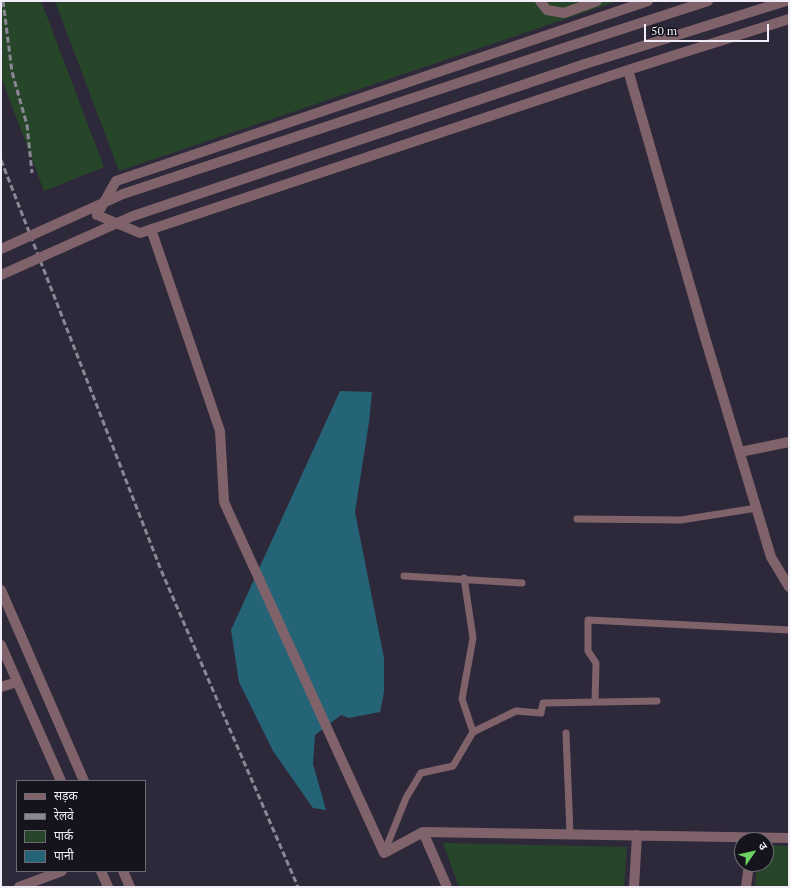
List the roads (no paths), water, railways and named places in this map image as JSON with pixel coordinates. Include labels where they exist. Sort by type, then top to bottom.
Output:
[{"type":"street","points":[[540,1],[546,10],[564,13],[597,1]]},
{"type":"street","points":[[648,1],[116,181],[97,215],[140,233],[628,70],[789,19]]},
{"type":"street","points":[[1,249],[123,194],[708,1]]},
{"type":"street","points":[[1,275],[133,216],[585,64],[786,1]]},
{"type":"street","points":[[628,70],[771,557],[789,587]]},
{"type":"street","points":[[151,229],[220,431],[224,502],[384,853],[423,832],[637,835],[734,838]]},
{"type":"street","points":[[740,452],[789,442]]},
{"type":"street","points":[[1,590],[84,780]]},
{"type":"street","points":[[1,645],[61,780]]},
{"type":"street","points":[[1,687],[17,682]]},
{"type":"street","points":[[423,832],[447,887]]},
{"type":"street","points":[[634,887],[637,835]]},
{"type":"street","points":[[774,838],[789,838]]},
{"type":"street","points":[[19,887],[59,872]]},
{"type":"street","points":[[101,872],[108,887]]},
{"type":"street","points":[[123,872],[130,887]]},
{"type":"street","points":[[746,887],[748,872]]},
{"type":"lane","points":[[577,519],[681,520],[757,508]]},
{"type":"lane","points":[[404,576],[464,578],[522,583]]},
{"type":"lane","points":[[464,578],[473,638],[462,699],[474,732]]},
{"type":"lane","points":[[595,702],[596,663],[588,651],[588,620],[789,630]]},
{"type":"lane","points":[[384,853],[406,798],[421,773],[453,766],[474,732],[516,711],[541,713],[542,703],[658,701]]},
{"type":"lane","points":[[566,733],[570,834]]},
{"type":"water","points":[[340,391],[372,392],[369,422],[355,512],[384,658],[384,692],[380,712],[349,718],[341,715],[315,735],[313,764],[326,810],[313,808],[273,751],[239,682],[231,630]]},
{"type":"railway","points":[[3,1],[12,72],[27,125],[32,173]]},
{"type":"railway","points":[[1,160],[161,570],[298,887]]}]
